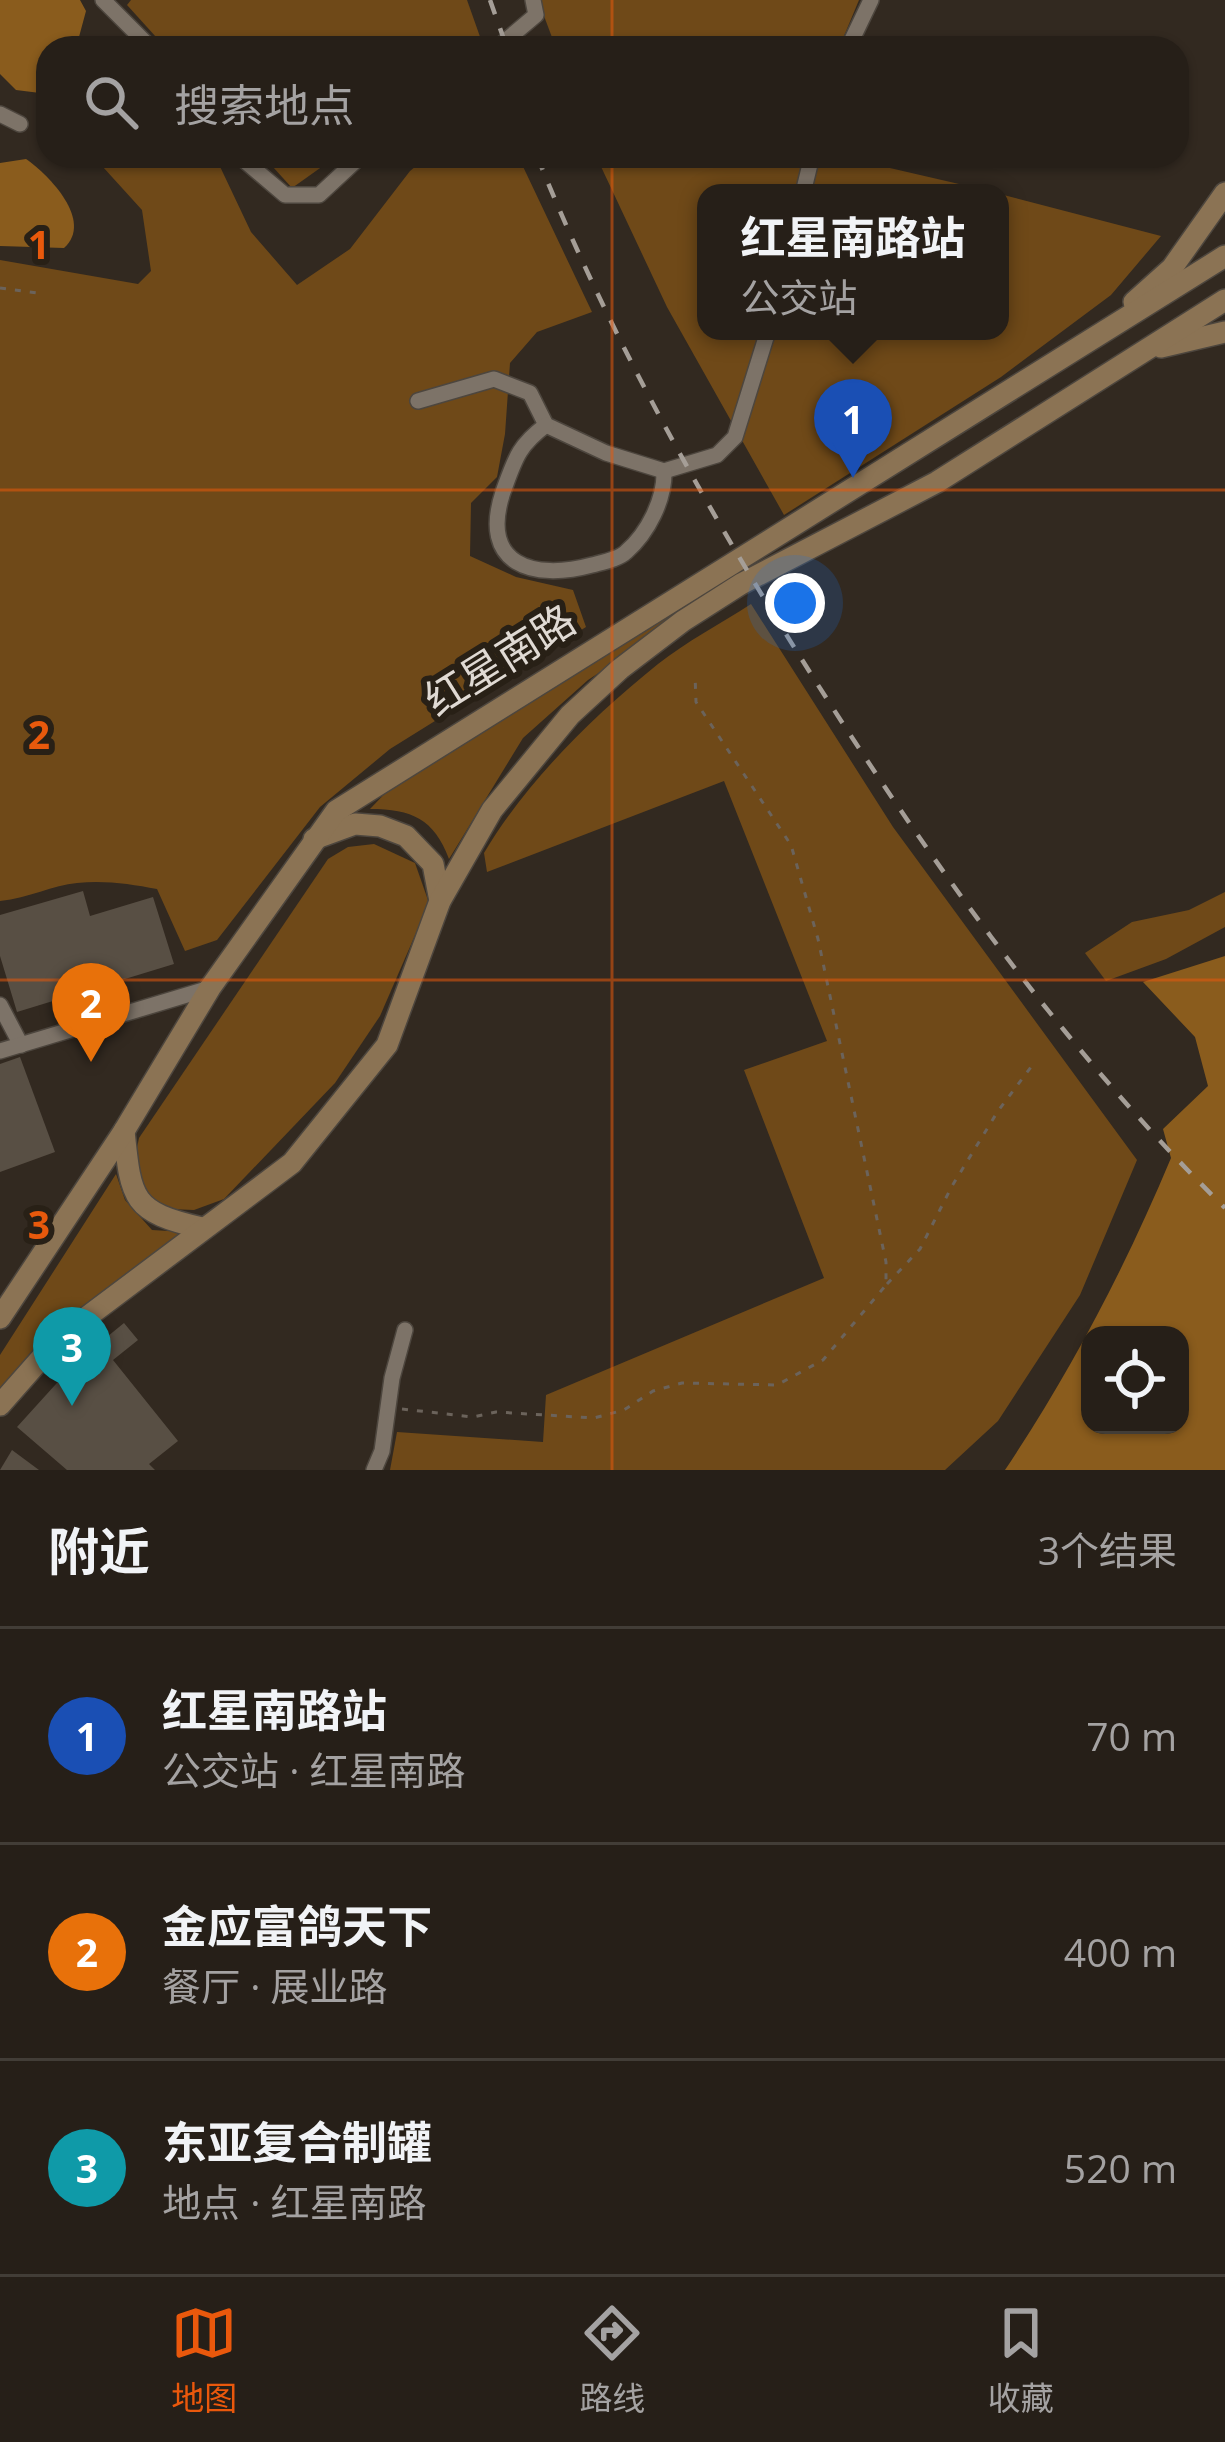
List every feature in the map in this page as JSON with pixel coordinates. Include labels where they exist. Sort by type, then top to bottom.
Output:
[{"type":"main road","points":[[1086,344],[1172,268],[1225,193]]},
{"type":"main road","name":"红星南路","points":[[0,1318],[124,1131],[210,988],[336,811],[1225,256]]},
{"type":"main road","name":"红星南路","points":[[0,1405],[59,1338],[292,1162],[387,1046],[440,901],[492,810],[570,715],[620,669],[683,620],[741,584],[937,482],[1225,300]]},
{"type":"main road","points":[[1137,353],[1225,332]]},
{"type":"main road","points":[[313,839],[356,824],[380,826],[406,836],[433,864],[440,901]]},
{"type":"main road","points":[[124,1131],[129,1184],[155,1217],[202,1228]]},
{"type":"street","points":[[103,0],[139,36]]},
{"type":"street","points":[[511,36],[536,15],[532,0]]},
{"type":"street","points":[[854,36],[872,0]]},
{"type":"street","points":[[0,114],[20,124]]},
{"type":"street","points":[[253,168],[285,195],[319,195],[348,168]]},
{"type":"street","points":[[418,401],[494,379],[530,393],[546,425],[606,454],[664,471],[717,455],[735,437],[765,340]]},
{"type":"street","points":[[546,425],[520,444],[501,500],[497,538],[516,565],[533,572],[569,571],[625,555],[664,491],[664,471]]},
{"type":"street","points":[[0,1052],[210,988]]},
{"type":"street","points":[[0,1006],[21,1045]]},
{"type":"street","points":[[374,1470],[382,1451],[405,1330]]},
{"type":"path","points":[[0,288],[38,293]]},
{"type":"path","points":[[695,674],[696,702],[791,845],[828,981],[886,1262],[886,1285]]},
{"type":"path","points":[[388,1408],[473,1417],[496,1412],[594,1418],[624,1410],[653,1391],[682,1383],[777,1384],[823,1360],[920,1249],[952,1186],[1034,1063]]},
{"type":"shaded area","points":[[0,0],[80,0],[86,11],[79,36],[36,36],[36,92],[16,90],[0,74]]},
{"type":"shaded area","points":[[131,0],[467,0],[480,36],[155,36],[127,5]]},
{"type":"shaded area","points":[[538,0],[859,0],[844,36],[552,36]]},
{"type":"shaded area","points":[[26,159],[56,187],[74,225],[64,248],[0,246],[0,163]]},
{"type":"shaded area","points":[[104,168],[221,168],[251,232],[297,285],[350,249],[414,168],[524,168],[592,312],[537,332],[510,363],[497,477],[471,503],[470,556],[516,577],[573,590],[586,627],[390,749],[320,807],[217,940],[185,951],[157,889],[87,882],[0,901],[0,260],[138,284],[151,271],[142,210]]},
{"type":"shaded area","points":[[274,168],[320,168],[292,188]]},
{"type":"shaded area","points":[[602,168],[890,168],[959,184],[697,184],[697,340],[1009,340],[1009,196],[1161,236],[1111,295],[1001,377],[784,515],[667,307]]},
{"type":"shaded area","points":[[738,571],[742,578],[588,680],[523,738],[449,859],[436,834],[420,819],[370,809],[393,785]]},
{"type":"shaded area","points":[[751,604],[893,827],[1137,1160],[1080,1295],[998,1421],[945,1470],[390,1470],[397,1432],[543,1442],[546,1395],[824,1278],[744,1070],[827,1041],[724,781],[487,872],[484,853],[562,751],[609,706],[669,656]]},
{"type":"shaded area","points":[[374,844],[415,863],[429,903],[380,1016],[335,1083],[224,1199],[194,1210],[170,1209],[152,1199],[135,1157],[139,1138],[328,859],[348,847]]},
{"type":"shaded area","points":[[1225,892],[1225,927],[1166,959],[1106,981],[1085,953],[1132,922],[1189,910]]},
{"type":"shaded area","points":[[1225,956],[1225,1470],[1005,1470],[1081,1345],[1081,1434],[1189,1434],[1189,1326],[1091,1326],[1171,1158],[1163,1129],[1208,1086],[1195,1037],[1143,982]]},
{"type":"shaded area","points":[[116,1174],[125,1200],[152,1230],[185,1232],[62,1325],[0,1388],[0,1355]]},
{"type":"building","points":[[83,891],[90,916],[153,897],[174,964],[17,1012],[0,956],[0,915]]},
{"type":"building","points":[[20,1057],[55,1152],[0,1172],[0,1064]]},
{"type":"building","points":[[124,1323],[138,1340],[113,1360],[178,1441],[149,1464],[155,1470],[67,1470],[17,1427],[75,1363]]},
{"type":"building","points":[[12,1450],[39,1470],[0,1470]]},
{"type":"railway","points":[[490,0],[503,36]]},
{"type":"railway","points":[[542,168],[598,294],[666,427],[740,558],[863,754],[957,891],[1058,1023],[1225,1208]]},
{"type":"place","name":"红星南路站","points":[[853,478]]},
{"type":"place","name":"金应富鸽天下","points":[[91,1062]]},
{"type":"place","name":"东亚复合制罐","points":[[72,1406]]}]
